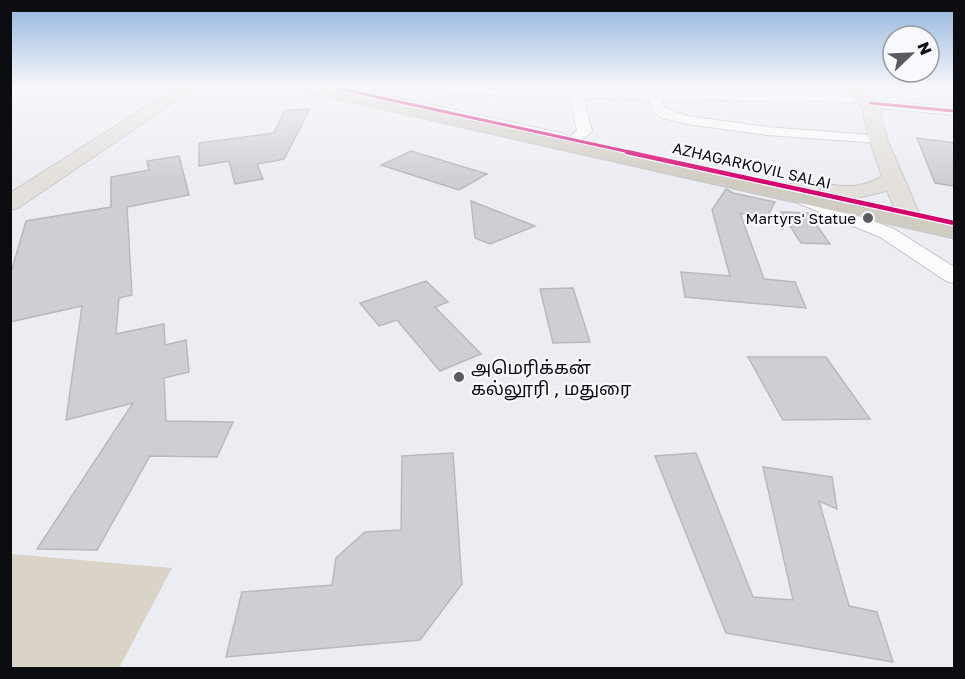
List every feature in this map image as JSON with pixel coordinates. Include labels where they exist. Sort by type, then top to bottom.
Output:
[{"type":"highway","name":"AZHAGARKOVIL SALAI","points":[[451,118],[907,216],[954,230]]},
{"type":"highway","name":"AZHAGARKOVIL SALAI","points":[[492,118],[788,190]]},
{"type":"highway","name":"AZHAGARKOVIL SALAI","points":[[907,216],[954,221]]},
{"type":"main road","points":[[10,203],[140,118]]},
{"type":"main road","points":[[870,118],[907,216]]},
{"type":"main road","points":[[788,190],[861,193],[880,188],[893,178]]},
{"type":"street","points":[[474,118],[954,221]]},
{"type":"street","points":[[576,138],[585,131],[579,118]]},
{"type":"street","points":[[678,118],[767,131],[878,139]]},
{"type":"street","points":[[788,190],[887,232],[946,270]]},
{"type":"street","points":[[907,216],[946,270]]},
{"type":"shaded area","points":[[10,554],[172,568],[119,668],[11,668]]},
{"type":"building","points":[[281,118],[305,118],[284,159],[257,164],[263,179],[235,184],[229,161],[199,166],[199,143],[274,133]]},
{"type":"building","points":[[917,138],[954,143],[954,186],[935,183]]},
{"type":"building","points":[[411,151],[487,174],[459,190],[381,165]]},
{"type":"building","points":[[179,156],[189,195],[127,207],[132,295],[119,298],[116,334],[164,324],[165,345],[186,340],[189,372],[164,378],[166,421],[233,422],[217,457],[150,456],[97,550],[37,549],[133,403],[66,420],[82,306],[10,322],[10,276],[26,221],[111,207],[111,177],[149,170],[147,161]]},
{"type":"building","points":[[726,189],[733,193],[775,202],[766,219],[740,213],[764,279],[795,282],[806,308],[685,297],[681,272],[730,276],[712,210]]},
{"type":"building","points":[[471,201],[535,226],[490,244],[475,238]]},
{"type":"building","points":[[781,212],[808,213],[830,244],[801,243]]},
{"type":"building","points":[[426,281],[448,302],[435,307],[481,354],[440,371],[397,320],[379,326],[360,303]]},
{"type":"building","points":[[573,288],[590,342],[553,343],[540,289]]},
{"type":"building","points":[[748,357],[826,357],[870,419],[783,420]]},
{"type":"building","points":[[453,453],[462,584],[420,640],[226,657],[242,592],[332,585],[336,558],[365,532],[401,530],[402,456]]},
{"type":"building","points":[[696,453],[753,597],[793,600],[763,467],[832,477],[837,509],[819,501],[849,606],[877,612],[893,662],[726,633],[655,456]]},
{"type":"cycle path","points":[[472,118],[954,223]]},
{"type":"place","name":"Martyrs' Statue","points":[[868,218]]},
{"type":"place","name":"அமெரிக்கன் கல்லூரி , மதுரை","points":[[459,377]]}]
